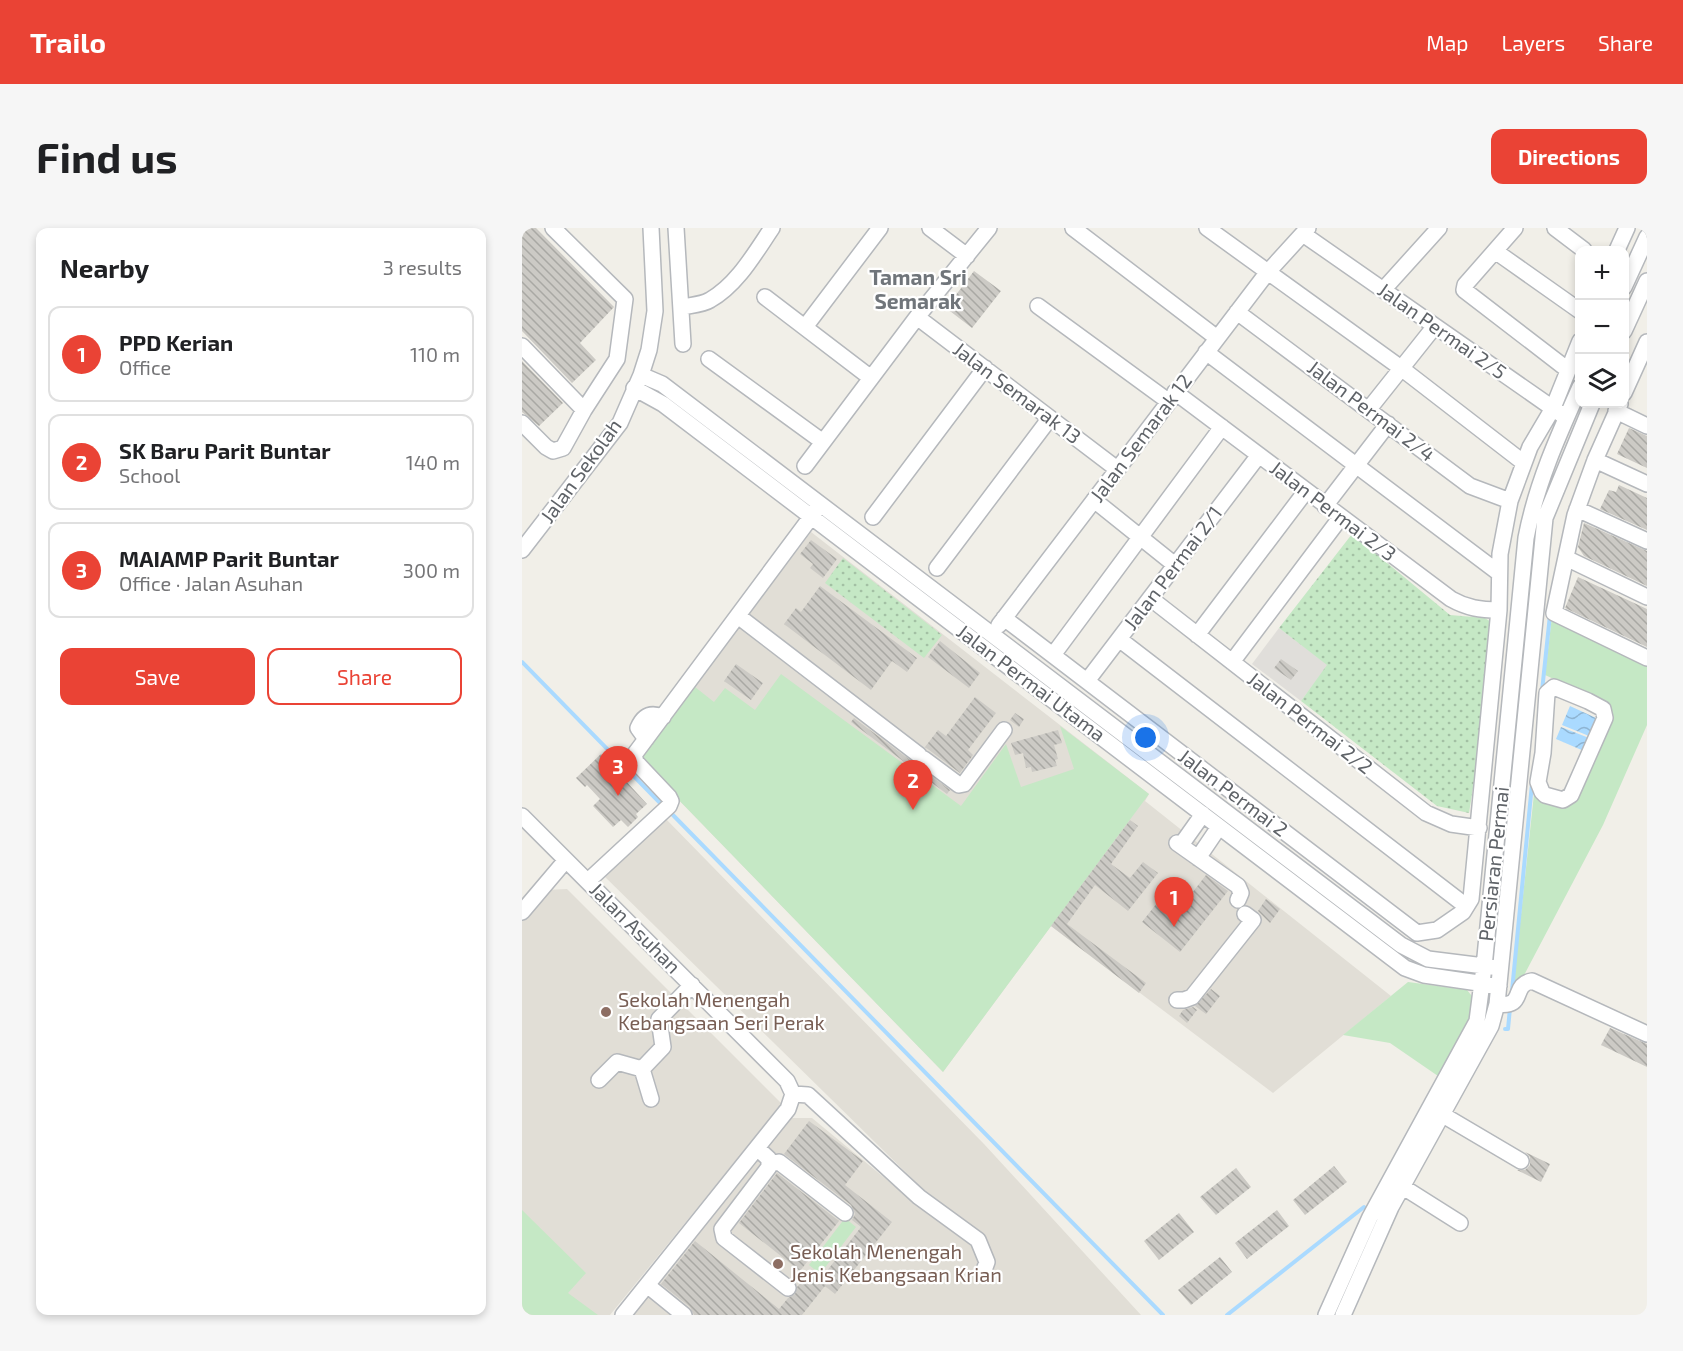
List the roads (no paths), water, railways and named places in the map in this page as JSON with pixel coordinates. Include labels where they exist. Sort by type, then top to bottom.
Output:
[{"type":"street","points":[[522,423],[546,447],[553,451],[563,448],[584,410],[617,360],[625,299],[553,228]]},
{"type":"street","name":"Jalan Sekolah","points":[[522,550],[620,423],[638,381],[649,350],[655,311],[651,228]]},
{"type":"street","points":[[676,228],[683,344]]},
{"type":"street","points":[[682,307],[708,301],[723,291],[740,273],[772,228]]},
{"type":"street","points":[[805,327],[880,228]]},
{"type":"street","points":[[930,228],[967,256]]},
{"type":"street","points":[[805,466],[917,317],[989,228]]},
{"type":"street","points":[[1073,228],[1217,338]]},
{"type":"street","points":[[1207,228],[1401,368],[1524,463]]},
{"type":"street","points":[[1383,290],[1439,228]]},
{"type":"street","points":[[1515,228],[1465,285],[1465,293],[1568,370]]},
{"type":"street","points":[[1555,228],[1579,246]]},
{"type":"street","points":[[1619,246],[1627,228]]},
{"type":"street","name":"Jalan Semarak 12","points":[[988,641],[1267,273],[1305,231]]},
{"type":"street","name":"Jalan Permai 2/5","points":[[1305,231],[1383,290],[1581,428]]},
{"type":"street","points":[[1629,279],[1643,256],[1647,237]]},
{"type":"street","points":[[1495,251],[1575,307]]},
{"type":"street","points":[[1629,320],[1647,281]]},
{"type":"street","points":[[765,297],[871,378]]},
{"type":"street","name":"Jalan Permai 2/3","points":[[1038,306],[1172,397],[1222,427],[1451,599],[1473,608],[1499,609]]},
{"type":"street","name":"Jalan Permai 2/4","points":[[1237,312],[1470,486],[1510,501]]},
{"type":"street","name":"Jalan Semarak 13","points":[[917,317],[1117,469]]},
{"type":"street","points":[[1369,409],[1435,326]]},
{"type":"street","points":[[1629,386],[1642,366],[1647,342]]},
{"type":"street","points":[[522,346],[584,410]]},
{"type":"street","points":[[1206,352],[1499,573]]},
{"type":"street","points":[[1119,639],[1466,906],[1471,899],[1479,828],[1499,609],[1500,554],[1510,501],[1530,447],[1553,408],[1575,353]]},
{"type":"street","points":[[710,359],[823,442]]},
{"type":"street","points":[[873,517],[985,368]]},
{"type":"street","name":"Jalan Sekolah","points":[[522,534],[638,381]]},
{"type":"street","name":"Jalan Permai Utama","points":[[638,381],[663,404],[816,511],[988,641],[1230,828],[1405,968],[1424,975],[1499,986]]},
{"type":"street","name":"Jalan Permai Utama","points":[[638,381],[662,384],[816,511]]},
{"type":"street","name":"Persiaran Permai","points":[[1326,1315],[1370,1217],[1477,1021],[1526,538],[1531,509],[1575,398]]},
{"type":"street","points":[[620,423],[634,407],[663,404]]},
{"type":"street","name":"Persiaran Permai","points":[[1349,1313],[1387,1215],[1491,1026],[1497,1004],[1545,518],[1590,408]]},
{"type":"street","points":[[1618,408],[1577,509],[1554,613],[1647,658]]},
{"type":"street","points":[[1620,408],[1647,426]]},
{"type":"street","points":[[937,568],[1050,418]]},
{"type":"street","points":[[1325,506],[1388,424]]},
{"type":"street","points":[[1053,655],[1222,427]]},
{"type":"street","name":"Jalan Permai 2/1","points":[[1087,681],[1259,455]]},
{"type":"street","points":[[1595,460],[1647,484]]},
{"type":"street","points":[[1197,635],[1306,491]]},
{"type":"street","points":[[1094,500],[1175,565]]},
{"type":"street","points":[[1577,509],[1647,541]]},
{"type":"street","points":[[588,881],[667,808],[671,801],[669,797],[636,762],[634,755],[816,511]]},
{"type":"street","points":[[1232,662],[1341,517]]},
{"type":"street","points":[[1566,558],[1647,597]]},
{"type":"street","name":"Jalan Permai 2/2","points":[[1150,598],[1426,813],[1450,824],[1479,828]]},
{"type":"street","points":[[738,616],[959,785],[967,782],[1004,730]]},
{"type":"street","name":"Jalan Permai 2","points":[[1004,618],[1416,933],[1437,930],[1462,912],[1466,906]]},
{"type":"street","name":"Jalan Permai Utama","points":[[988,641],[1203,814],[1230,828],[1401,945],[1428,959],[1500,968]]},
{"type":"street","points":[[1554,687],[1604,709],[1605,718],[1568,799],[1560,800],[1545,795],[1539,786],[1543,745],[1546,693],[1554,687]]},
{"type":"street","points":[[1522,744],[1543,745]]},
{"type":"street","points":[[1198,858],[1252,808]]},
{"type":"street","points":[[1203,814],[1179,844],[1238,886],[1241,893],[1238,900]]},
{"type":"street","name":"Jalan Asuhan","points":[[522,816],[787,1081],[793,1094]]},
{"type":"street","points":[[522,912],[566,860]]},
{"type":"street","points":[[1177,1000],[1192,997],[1253,920],[1245,914]]},
{"type":"street","points":[[1497,1004],[1509,1006],[1521,986],[1525,982],[1532,981],[1597,1014],[1647,1034]]},
{"type":"street","points":[[642,1069],[663,1047],[659,1019],[692,985]]},
{"type":"street","points":[[599,1080],[617,1062],[642,1069]]},
{"type":"street","points":[[642,1069],[651,1099]]},
{"type":"street","points":[[623,1315],[788,1109],[793,1094],[808,1095],[919,1197],[978,1240],[987,1262],[983,1273]]},
{"type":"street","points":[[1443,1115],[1521,1161]]},
{"type":"street","points":[[757,1148],[766,1155],[770,1164]]},
{"type":"street","points":[[788,1288],[724,1238],[721,1233],[770,1164],[779,1162],[845,1213]]},
{"type":"street","points":[[1403,1187],[1461,1223]]},
{"type":"street","points":[[647,1285],[684,1315]]},
{"type":"water","points":[[1570,706],[1596,718],[1589,736],[1562,725]]},
{"type":"water","points":[[1561,727],[1589,738],[1584,751],[1556,739]]},
{"type":"waterway","points":[[1542,691],[1550,615]]},
{"type":"waterway","points":[[522,662],[664,807]]},
{"type":"waterway","points":[[1512,991],[1532,784]]},
{"type":"waterway","points":[[670,812],[1163,1315]]},
{"type":"waterway","points":[[1505,1029],[1508,1029],[1510,1008]]},
{"type":"waterway","points":[[1227,1315],[1364,1207]]},
{"type":"place","name":"MAIAMP Parit Buntar","points":[[618,796]]},
{"type":"place","name":"SK Baru Parit Buntar","points":[[913,810]]},
{"type":"place","name":"PPD Kerian","points":[[1174,927]]},
{"type":"place","name":"Sekolah Menengah Kebangsaan Seri Perak","points":[[606,1012]]},
{"type":"place","name":"Sekolah Menengah Jenis Kebangsaan Krian","points":[[778,1264]]},
{"type":"district","name":"Taman Sri Semarak","points":[[918,290]]}]
